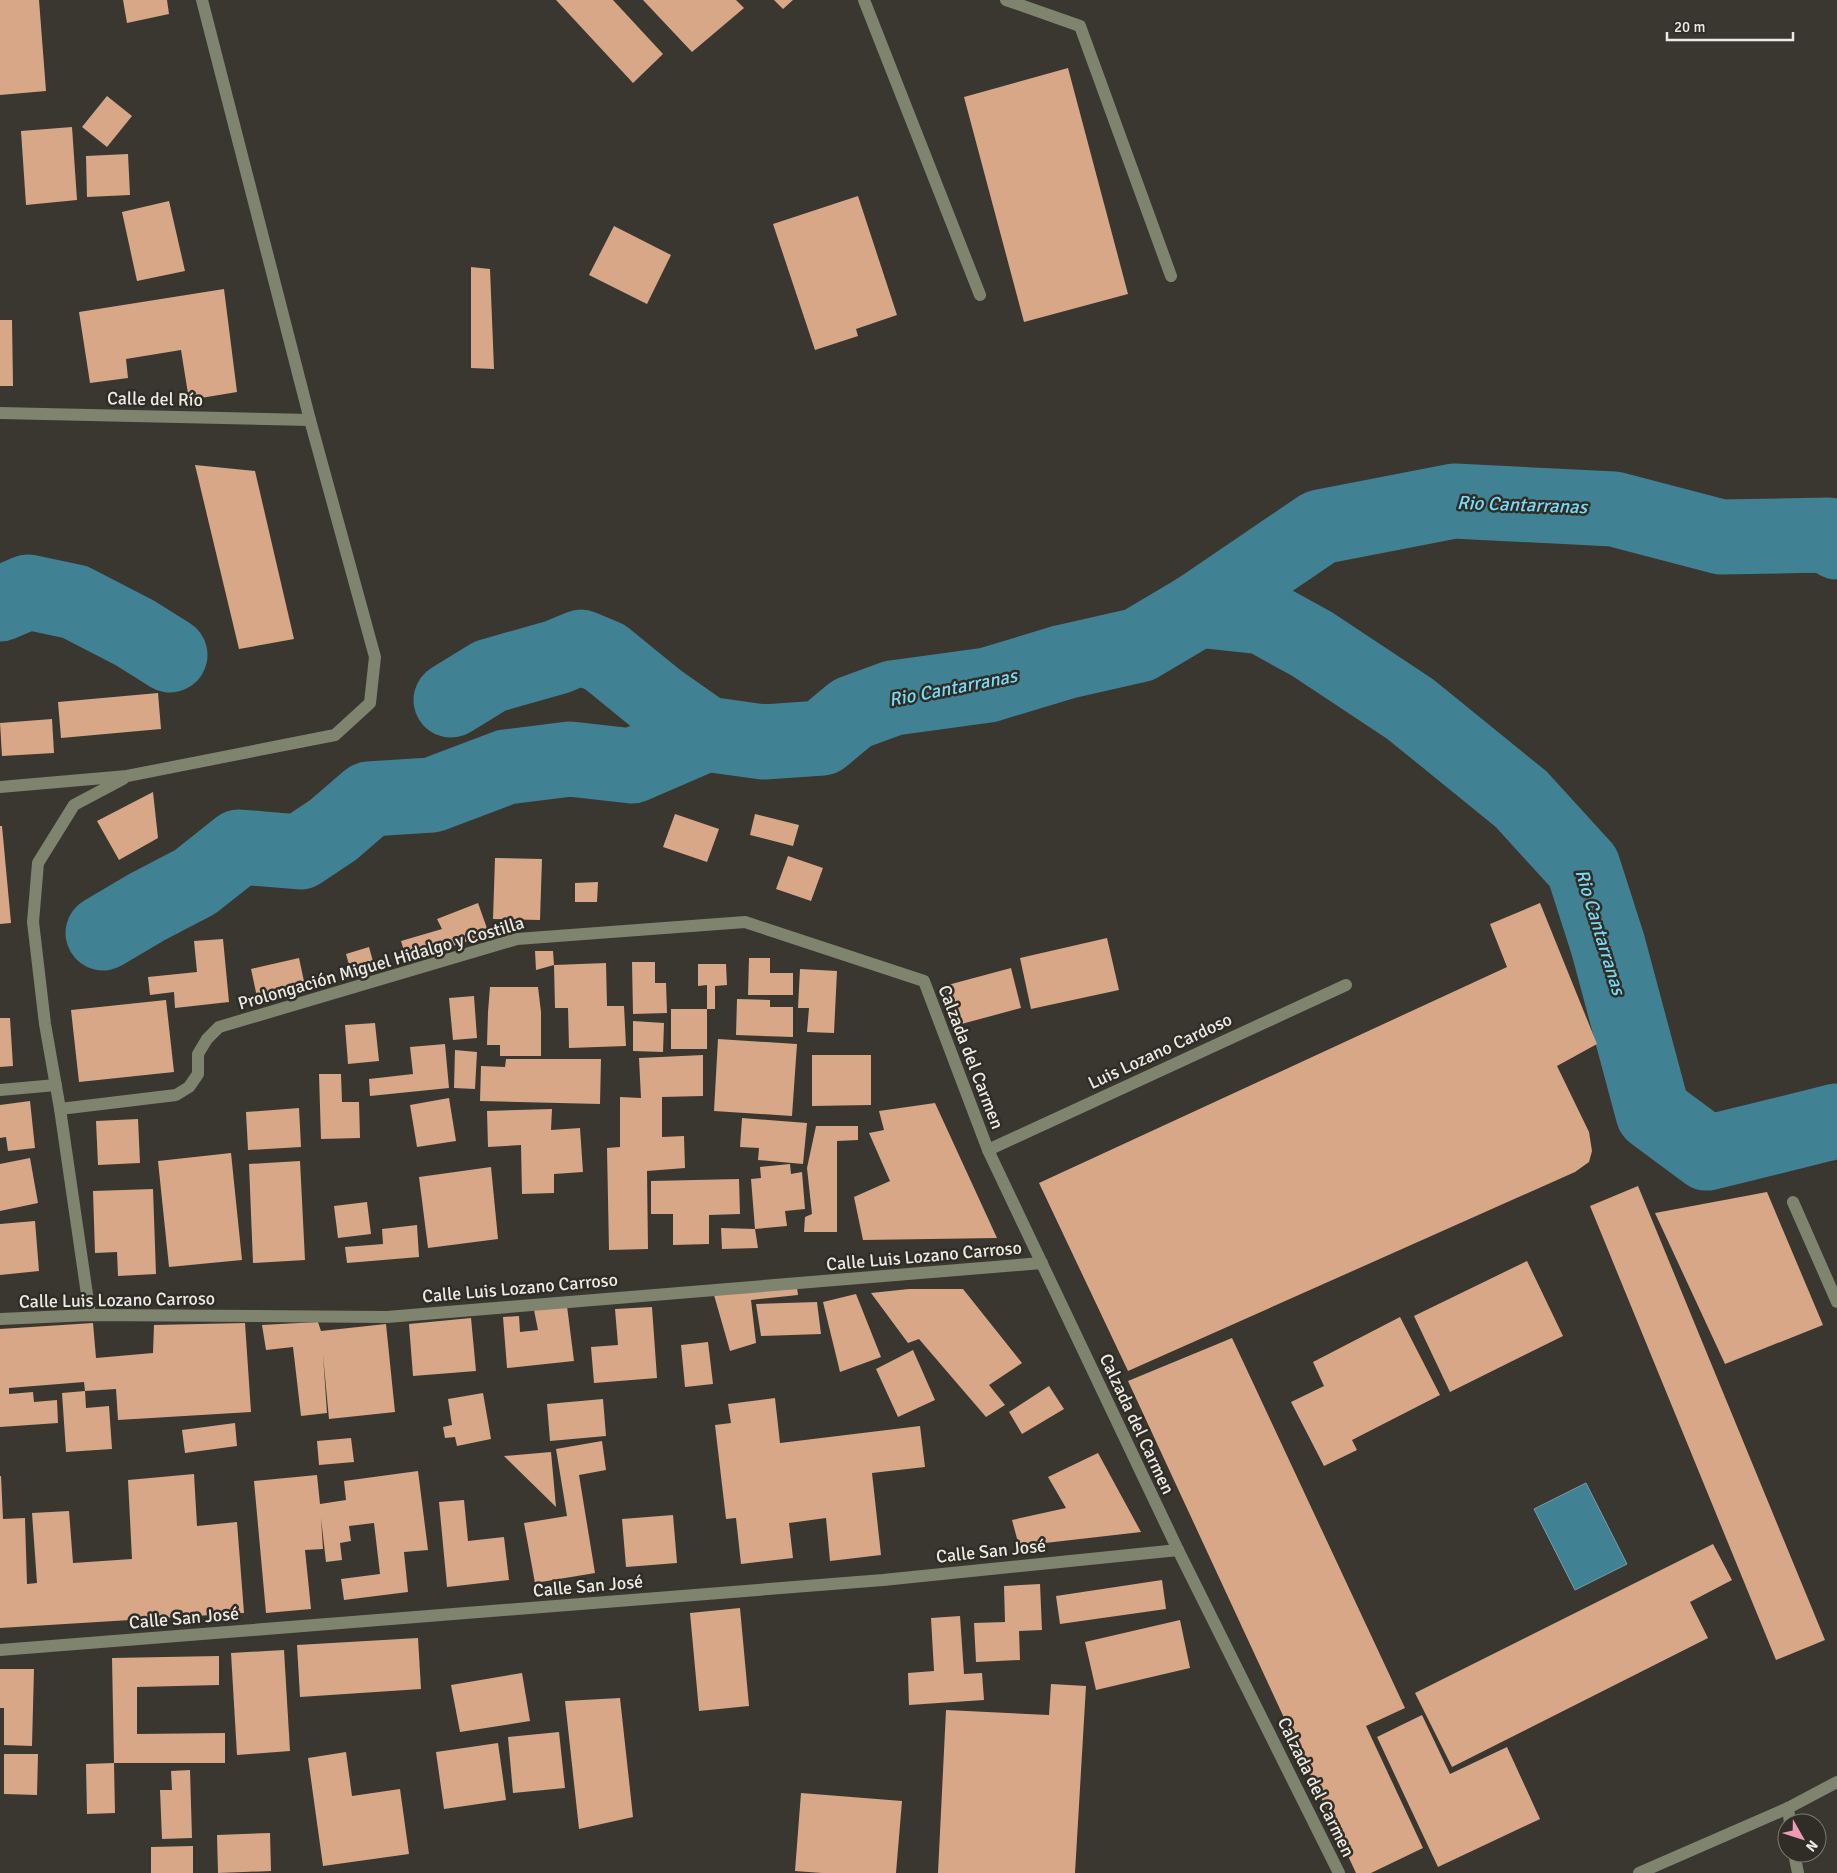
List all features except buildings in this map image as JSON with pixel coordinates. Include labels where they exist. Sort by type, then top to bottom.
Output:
[{"type":"street","points":[[0,787],[127,776],[335,736],[370,703],[375,657],[310,420],[202,0]]},
{"type":"street","points":[[864,0],[980,295]]},
{"type":"street","points":[[1006,0],[1080,26],[1171,276]]},
{"type":"street","name":"Calle del Río","points":[[0,413],[310,420]]},
{"type":"street","points":[[90,1315],[60,1109],[45,1024],[33,922],[38,863],[74,805],[127,776]]},
{"type":"street","name":"Prolongación Miguel Hidalgo y Costilla","points":[[60,1109],[176,1095],[189,1087],[198,1074],[198,1054],[207,1039],[219,1026],[517,938],[745,922],[924,982]]},
{"type":"street","name":"Calzada del Carmen","points":[[924,982],[988,1150],[1178,1550],[1339,1873]]},
{"type":"street","name":"Luis Lozano Cardoso","points":[[988,1150],[1346,985]]},
{"type":"street","points":[[0,1090],[56,1085]]},
{"type":"street","points":[[1793,1202],[1837,1302]]},
{"type":"street","name":"Calle Luis Lozano Carroso","points":[[0,1319],[90,1315],[387,1317],[1042,1263]]},
{"type":"street","name":"Calle San José","points":[[0,1650],[883,1580],[1178,1550]]},
{"type":"street","points":[[1639,1873],[1788,1808],[1837,1782]]},
{"type":"street","points":[[1788,1808],[1789,1813]]},
{"type":"water","points":[[1586,1483],[1627,1564],[1575,1590],[1534,1509]]},
{"type":"waterway","name":"Rio Cantarranas","points":[[451,700],[490,676],[557,657],[581,647],[605,657],[659,701],[706,734],[764,742],[822,738],[852,713],[893,698],[988,685],[1064,662],[1139,645],[1198,610],[1320,527],[1454,501],[1614,509],[1721,537],[1828,535],[1837,542]]},
{"type":"waterway","name":"Rio Cantarranas","points":[[0,604],[28,592],[75,602],[135,633],[170,655]]},
{"type":"waterway","name":"Rio Cantarranas","points":[[1198,610],[1263,617],[1312,644],[1410,709],[1521,799],[1583,867],[1608,945],[1653,1113],[1707,1153],[1837,1121]]},
{"type":"waterway","name":"Rio Cantarranas","points":[[103,933],[195,882],[239,847],[300,852],[333,830],[369,799],[432,795],[506,767],[570,759],[632,766],[706,734]]}]
